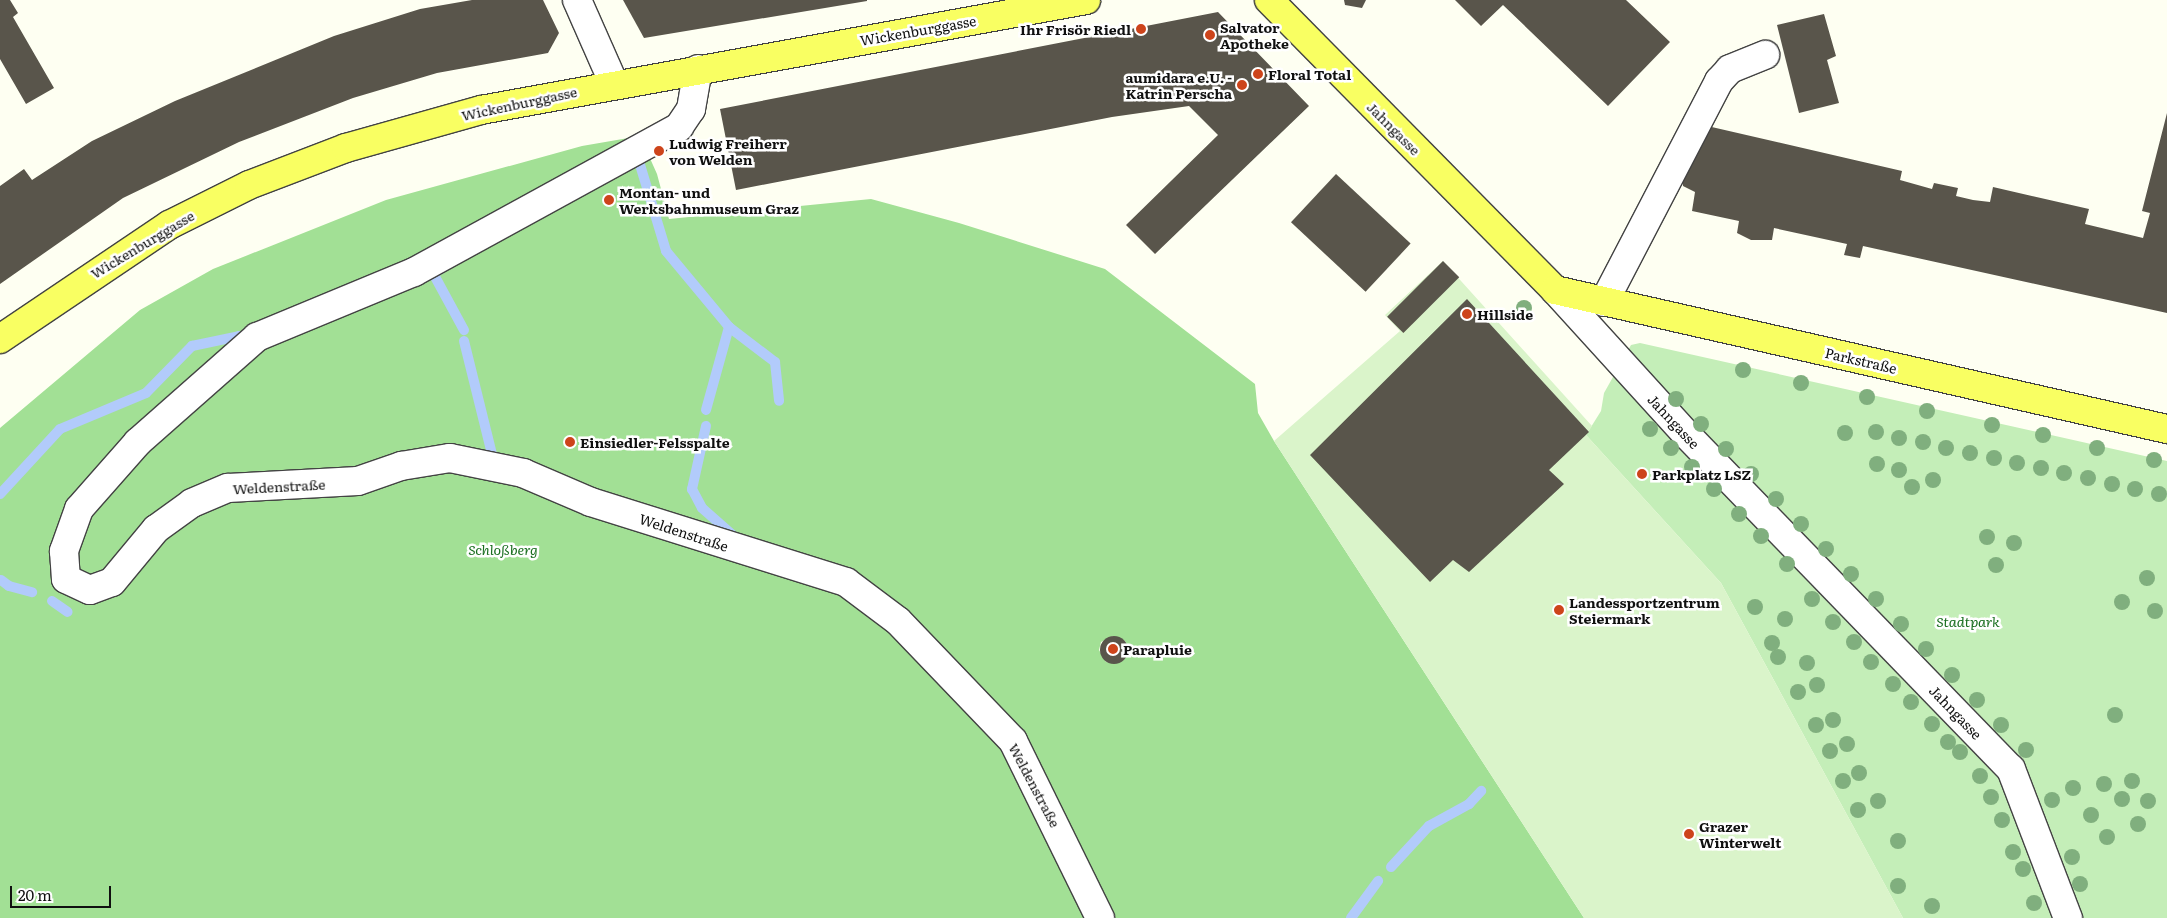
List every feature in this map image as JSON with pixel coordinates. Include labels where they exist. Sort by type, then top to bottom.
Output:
[{"type":"main road","name":"Wickenburggasse","points":[[0,339],[169,225],[249,185],[346,148],[481,110],[614,84],[1086,0]]},
{"type":"main road","name":"Jahngasse","points":[[1269,0],[1555,290]]},
{"type":"main road","name":"Parkstraße","points":[[1555,290],[2167,429]]},
{"type":"street","points":[[577,0],[614,84]]},
{"type":"street","points":[[1604,302],[1719,81],[1730,69],[1765,55]]},
{"type":"street","name":"Weldenstraße","points":[[698,69],[692,109],[679,128],[414,272],[257,337],[138,442],[79,509],[64,551],[66,579],[90,590],[112,582],[156,529],[192,503],[228,488],[358,481],[401,466],[450,458],[523,473],[591,502],[846,582],[898,621],[1013,741],[1100,918]]},
{"type":"street","name":"Jahngasse","points":[[1555,290],[1687,436],[2010,769],[2068,918]]},
{"type":"green space","name":"Schloßberg","points":[[640,136],[657,174],[669,219],[871,199],[959,223],[1105,269],[1255,384],[1258,413],[1274,441],[1584,918],[0,918],[0,428],[140,310],[213,269],[386,200],[582,146]],"holes":[[[1113,636],[1125,641],[1128,647],[1128,655],[1117,663],[1106,662],[1099,650],[1101,642]]]},
{"type":"green space","name":"Landessportzentrum Steiermark","points":[[1443,261],[1592,426],[1586,435],[1721,583],[1903,918],[1584,918],[1274,441],[1400,331],[1385,315]]},
{"type":"green space","name":"Stadtpark","points":[[1640,343],[2167,461],[2167,918],[1903,918],[1721,583],[1586,435],[1601,411],[1604,393],[1631,345]]},
{"type":"building","points":[[0,0],[10,0],[18,13],[13,17],[54,88],[26,104],[0,59]]},
{"type":"building","points":[[472,0],[543,0],[559,33],[548,53],[437,73],[353,98],[239,142],[123,198],[0,284],[0,186],[24,169],[32,180],[92,141],[175,101],[334,36],[420,9]]},
{"type":"building","points":[[623,0],[867,0],[867,1],[644,38]]},
{"type":"building","points":[[1344,0],[1366,0],[1362,8],[1345,5]]},
{"type":"building","points":[[1455,0],[1626,0],[1670,42],[1608,106],[1503,5],[1481,26]]},
{"type":"building","points":[[1218,12],[1309,106],[1155,254],[1126,225],[1218,135],[1189,106],[1112,117],[736,190],[720,109]]},
{"type":"building","points":[[1824,14],[1836,56],[1827,60],[1839,103],[1799,113],[1777,25]]},
{"type":"building","points":[[2167,113],[2167,313],[1863,246],[1860,258],[1844,255],[1847,244],[1774,228],[1772,240],[1751,240],[1737,233],[1739,221],[1692,211],[1695,192],[1683,186],[1682,178],[1703,125],[1902,171],[1900,180],[1932,189],[1934,183],[1958,188],[1956,196],[1973,200],[1990,202],[1993,187],[2089,209],[2085,224],[2143,238],[2150,213],[2142,211]]},
{"type":"building","points":[[1336,174],[1411,244],[1366,292],[1291,222]]},
{"type":"building","points":[[1443,261],[1459,277],[1403,333],[1387,317]]},
{"type":"building","points":[[1467,299],[1589,432],[1549,470],[1564,484],[1469,572],[1453,560],[1430,582],[1310,455]]},
{"type":"building","name":"Parapluie","points":[[1114,636],[1124,640],[1128,650],[1124,660],[1114,664],[1104,660],[1100,650],[1104,640]]},
{"type":"waterway","points":[[638,158],[666,251],[729,327],[706,410]]},
{"type":"waterway","points":[[441,269],[433,273],[464,330]]},
{"type":"waterway","points":[[729,327],[775,362],[779,401]]},
{"type":"waterway","points":[[0,494],[60,429],[146,393],[192,346],[239,336],[245,342]]},
{"type":"waterway","points":[[464,341],[494,462]]},
{"type":"waterway","points":[[706,426],[692,489],[702,508],[736,538]]},
{"type":"waterway","points":[[1,580],[9,586],[32,592]]},
{"type":"waterway","points":[[52,601],[68,612]]},
{"type":"waterway","points":[[1391,867],[1429,826],[1469,804],[1481,791]]},
{"type":"waterway","points":[[1351,918],[1378,881]]},
{"type":"place","name":"Ihr Frisör Riedl","points":[[1141,29]]},
{"type":"place","name":"Salvator Apotheke","points":[[1210,35]]},
{"type":"place","name":"Floral Total","points":[[1258,74]]},
{"type":"place","name":"aumidara e.U. - Katrin Perscha","points":[[1242,85]]},
{"type":"place","name":"Ludwig Freiherr von Welden","points":[[659,151]]},
{"type":"place","name":"Montan- und Werksbahnmuseum Graz","points":[[609,200]]},
{"type":"place","name":"Hillside","points":[[1467,314]]},
{"type":"place","name":"Einsiedler-Felsspalte","points":[[570,442]]},
{"type":"place","name":"Parkplatz LSZ","points":[[1642,474]]},
{"type":"place","name":"Landessportzentrum Steiermark","points":[[1559,610]]},
{"type":"place","name":"Parapluie","points":[[1113,649]]},
{"type":"place","name":"Grazer Winterwelt","points":[[1689,834]]}]
